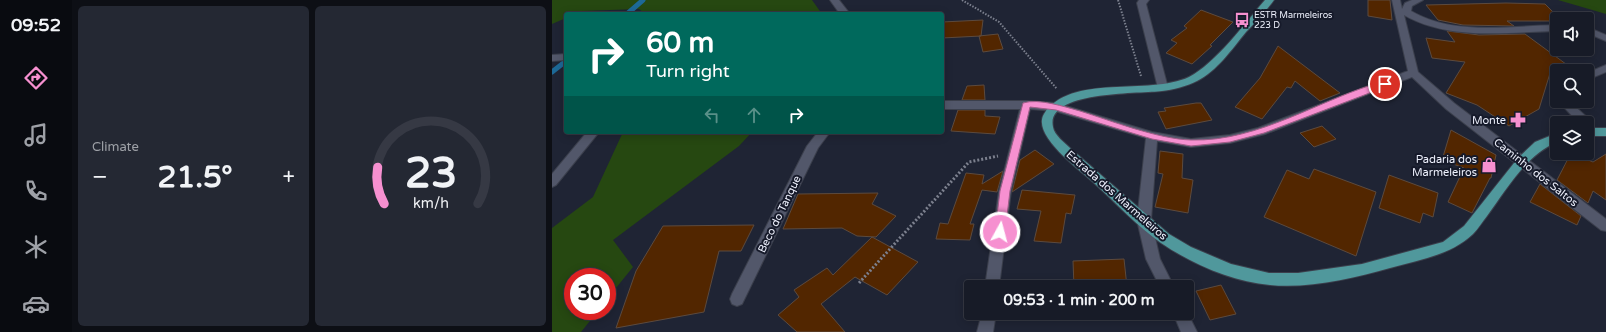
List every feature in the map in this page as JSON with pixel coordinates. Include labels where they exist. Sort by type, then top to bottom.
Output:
[{"type":"main road","points":[[1061,104],[1085,94],[1163,88],[1193,79],[1214,63],[1270,0]]},
{"type":"main road","name":"Estrada dos Marmeleiros","points":[[1061,104],[1048,117],[1047,127],[1051,135],[1066,151],[1164,238],[1229,270],[1269,279],[1298,279],[1362,270],[1447,246],[1469,230],[1522,161],[1539,144],[1550,140]]},
{"type":"street","points":[[834,0],[843,12]]},
{"type":"street","points":[[1144,0],[1141,3],[1163,88]]},
{"type":"street","points":[[944,105],[1061,104],[1152,136],[1191,143],[1230,139],[1261,131],[1413,73],[1402,12],[1396,0]]},
{"type":"street","points":[[1402,12],[1408,5],[1419,0]]},
{"type":"street","points":[[1402,12],[1424,23],[1456,28],[1550,28]]},
{"type":"street","points":[[1594,33],[1606,38]]},
{"type":"street","points":[[552,58],[564,57]]},
{"type":"street","points":[[1594,74],[1606,68]]},
{"type":"street","name":"Caminho dos Saltos","points":[[1413,73],[1450,106],[1606,226]]},
{"type":"street","points":[[993,280],[1005,191],[1026,104]]},
{"type":"street","points":[[1570,108],[1579,116]]},
{"type":"street","points":[[552,182],[591,134]]},
{"type":"street","name":"Beco do Tanque","points":[[737,299],[813,146],[822,134]]},
{"type":"street","points":[[1152,136],[1144,220],[1153,258],[1164,280]]},
{"type":"street","points":[[985,332],[988,320]]},
{"type":"street","points":[[1183,320],[1189,332]]},
{"type":"path","points":[[962,0],[998,22],[1041,69],[1061,104]]},
{"type":"path","points":[[1118,0],[1146,90]]},
{"type":"path","points":[[859,283],[969,162],[1014,153]]},
{"type":"green space","points":[[552,0],[812,0],[821,12],[643,12],[639,9],[582,11],[564,12],[564,19],[552,24]]},
{"type":"green space","points":[[1558,0],[1606,0],[1606,14]]},
{"type":"green space","points":[[622,134],[750,134],[739,146],[613,240],[633,267],[616,288],[616,268],[564,268],[564,320],[591,320],[581,332],[552,332],[552,228],[593,197]]},
{"type":"building","points":[[1368,0],[1390,0],[1392,20],[1368,16]]},
{"type":"building","points":[[1506,3],[1545,4],[1553,12],[1550,12],[1550,21],[1507,21],[1514,26],[1463,25],[1438,20],[1426,5]]},
{"type":"building","points":[[1201,10],[1233,22],[1210,45],[1212,46],[1192,64],[1166,53],[1177,43],[1171,40],[1187,28],[1184,26]]},
{"type":"building","points":[[983,20],[981,36],[944,38],[944,22]]},
{"type":"building","points":[[1447,31],[1479,35],[1525,34],[1550,52],[1550,56],[1555,56],[1566,64],[1550,64],[1550,73],[1539,109],[1509,126],[1477,105],[1446,93],[1465,62],[1432,58],[1426,38],[1455,42]]},
{"type":"building","points":[[998,34],[1003,49],[983,52],[979,36]]},
{"type":"building","points":[[1278,46],[1340,93],[1320,101],[1295,81],[1291,88],[1287,87],[1262,119],[1235,107],[1260,78]]},
{"type":"building","points":[[984,85],[985,100],[962,100],[967,86]]},
{"type":"building","points":[[1201,103],[1212,120],[1166,129],[1158,112],[1166,111],[1164,108]]},
{"type":"building","points":[[958,110],[985,110],[985,116],[1000,117],[995,134],[951,131]]},
{"type":"building","points":[[1322,126],[1336,139],[1314,147],[1300,133]]},
{"type":"building","points":[[1451,130],[1496,155],[1491,178],[1472,213],[1448,202],[1464,168],[1442,160]]},
{"type":"building","points":[[1035,150],[1054,164],[1012,192],[1020,160]]},
{"type":"building","points":[[1160,151],[1183,154],[1182,178],[1193,180],[1188,213],[1155,207],[1163,174],[1158,173]]},
{"type":"building","points":[[1606,154],[1606,200],[1593,191],[1588,203],[1557,180],[1567,160],[1588,160],[1593,162]]},
{"type":"building","points":[[1314,169],[1376,192],[1356,256],[1264,217],[1287,170],[1309,179]]},
{"type":"building","points":[[1003,171],[997,192],[982,190],[970,224],[974,224],[970,240],[936,239],[940,223],[948,224],[966,173],[984,175],[982,184]]},
{"type":"building","points":[[1389,175],[1438,193],[1433,217],[1423,213],[1420,223],[1379,208]]},
{"type":"building","points":[[1540,184],[1581,216],[1577,225],[1530,202]]},
{"type":"building","points":[[1022,190],[1075,195],[1071,214],[1066,213],[1061,243],[1034,241],[1041,211],[1017,209]]},
{"type":"building","points":[[878,193],[872,204],[896,216],[876,237],[857,236],[842,228],[783,229],[798,194]]},
{"type":"building","points":[[754,225],[741,251],[719,251],[704,312],[616,328],[636,271],[663,226]]},
{"type":"building","points":[[872,237],[918,262],[887,295],[855,277],[821,304],[845,332],[797,332],[778,315],[799,297],[794,290],[827,268],[833,275]]},
{"type":"building","points":[[1124,259],[1126,280],[1074,280],[1073,261]]},
{"type":"building","points":[[1221,285],[1236,314],[1210,320],[1196,291]]},
{"type":"waterway","points":[[629,12],[643,0]]},
{"type":"waterway","points":[[552,72],[564,63]]},
{"type":"place","name":"ESTR Marmeleiros 223 D","points":[[1242,20]]},
{"type":"place","name":"Monte","points":[[1518,120]]},
{"type":"place","name":"Padaria dos Marmeleiros","points":[[1489,165]]},
{"type":"route","points":[[1000,232],[1005,191],[1026,104],[1056,107],[1152,136],[1191,143],[1230,139],[1261,131],[1385,84]]}]
